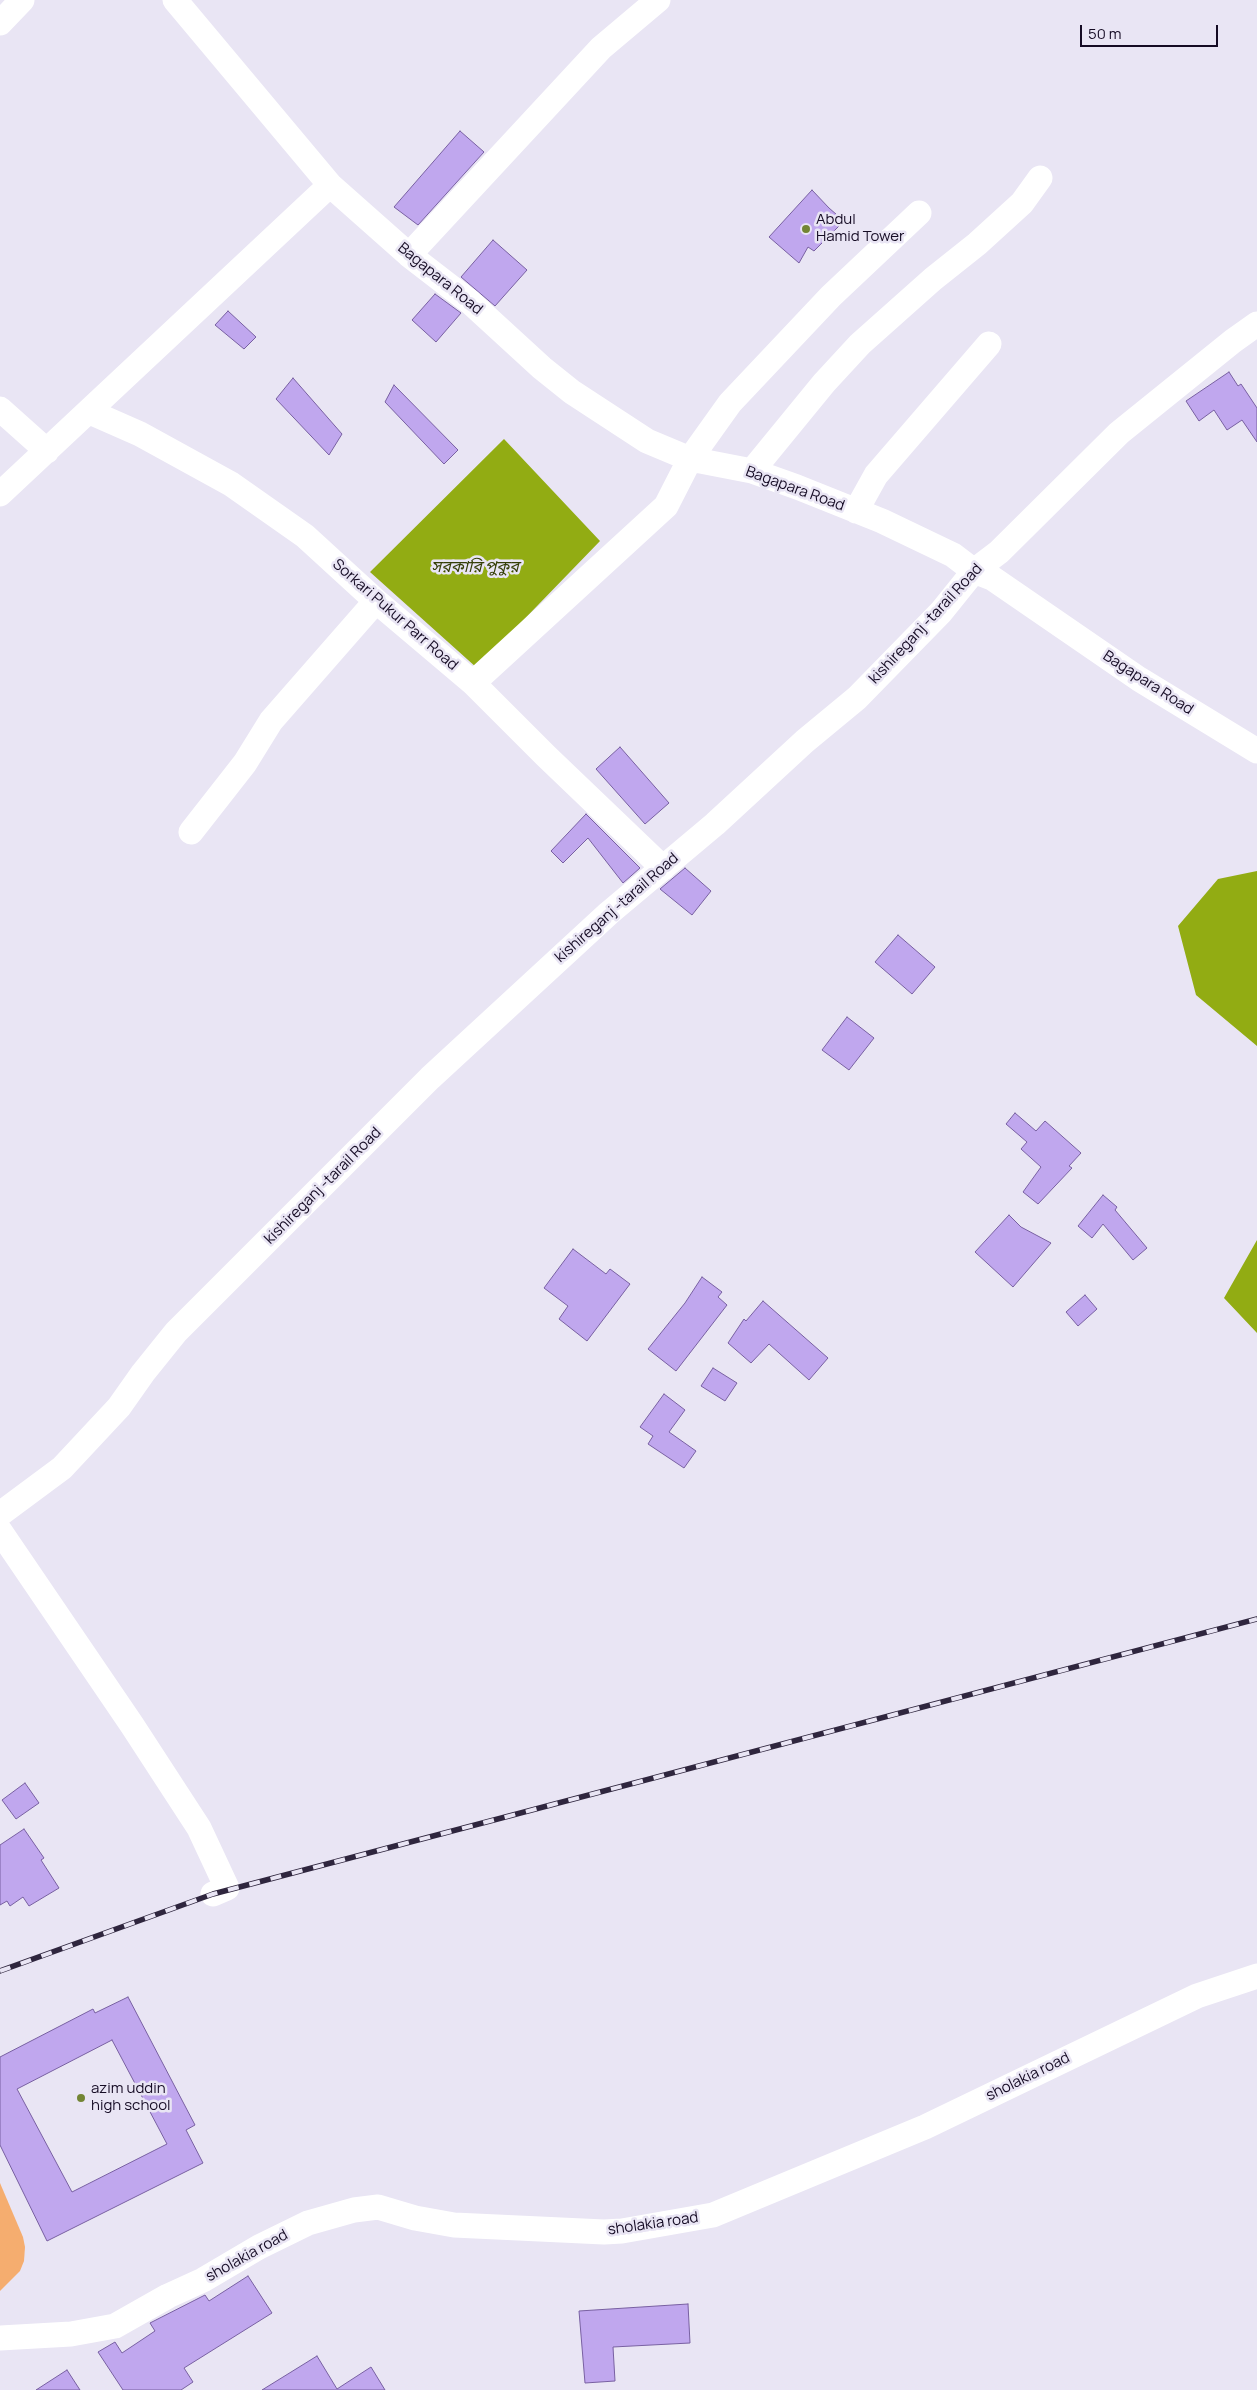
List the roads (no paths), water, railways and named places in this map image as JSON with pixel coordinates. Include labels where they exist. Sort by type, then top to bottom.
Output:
[{"type":"street","points":[[0,23],[22,0]]},
{"type":"street","name":"Bagapara Road","points":[[175,0],[330,185],[409,255],[470,302],[542,368],[572,392],[647,441],[690,458],[752,471],[856,511],[953,555],[974,571],[992,578],[1139,679],[1257,751]]},
{"type":"street","points":[[409,255],[601,48],[658,0]]},
{"type":"street","points":[[752,471],[824,383],[860,344],[1022,203],[1040,178]]},
{"type":"street","points":[[0,494],[90,412],[330,185]]},
{"type":"street","points":[[473,683],[666,506],[690,458],[737,396],[831,296],[919,213]]},
{"type":"street","name":"kishireganj -tarail Road","points":[[0,1514],[62,1468],[119,1407],[142,1373],[183,1325],[430,1078],[528,986],[715,824],[805,741],[857,698],[942,612],[974,571],[999,552],[1119,433],[1233,340],[1257,324]]},
{"type":"street","points":[[856,511],[876,476],[989,344]]},
{"type":"street","points":[[0,409],[47,451]]},
{"type":"street","name":"Sorkari Pukur Parr Road","points":[[90,412],[140,434],[231,484],[305,536],[473,683],[663,868]]},
{"type":"street","points":[[191,832],[245,763],[271,721],[376,600]]},
{"type":"street","points":[[0,1531],[127,1716],[200,1828],[227,1888],[213,1894]]},
{"type":"street","name":"sholakia road","points":[[0,2338],[71,2334],[115,2326],[168,2296],[203,2280],[259,2247],[308,2223],[354,2210],[378,2207],[415,2218],[454,2225],[604,2232],[622,2231],[714,2215],[925,2127],[1197,1996],[1257,1976]]},
{"type":"water","name":"সরকারি পুকুর","points":[[504,439],[600,541],[477,668],[370,572]]},
{"type":"water","points":[[1257,871],[1257,1046],[1196,995],[1178,926],[1218,879]]},
{"type":"water","points":[[1257,1240],[1257,1333],[1224,1298]]},
{"type":"railway","points":[[0,1971],[213,1894],[1257,1619]]},
{"type":"place","name":"Abdul Hamid Tower","points":[[806,229]]},
{"type":"place","name":"azim uddin high school","points":[[81,2098]]}]
